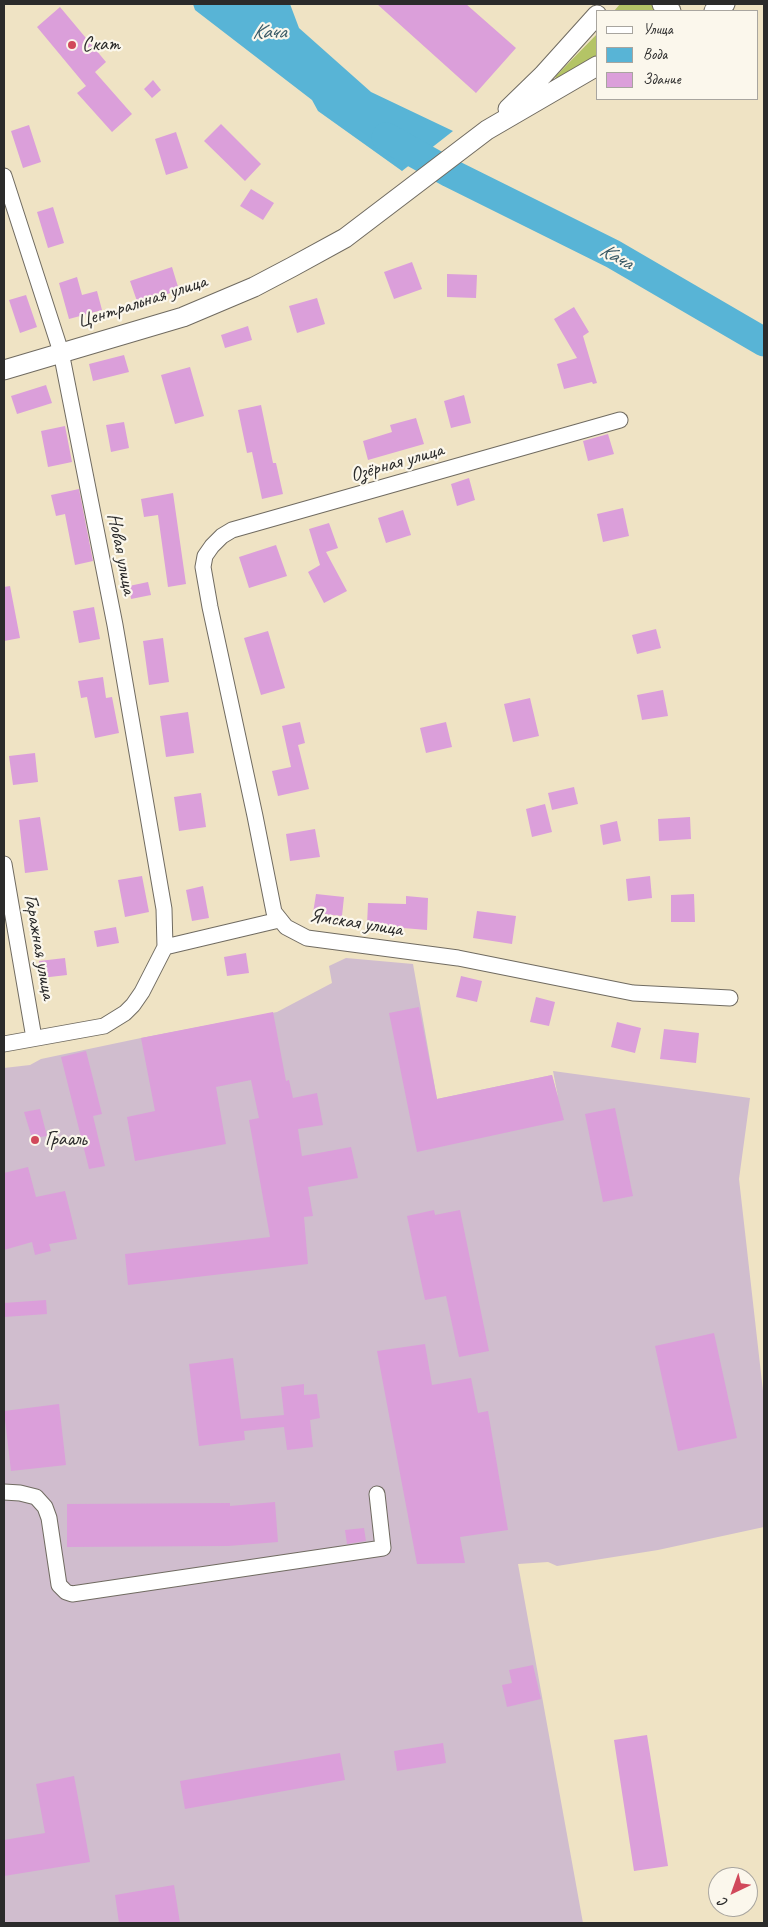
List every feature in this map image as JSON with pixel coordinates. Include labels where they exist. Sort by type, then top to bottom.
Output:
[{"type":"street","points":[[488,130],[543,75],[596,16]]},
{"type":"street","points":[[488,130],[596,67]]},
{"type":"street","name":"Центральная улица","points":[[4,370],[183,317],[254,287],[346,238],[367,220],[488,130]]},
{"type":"street","name":"Новая улица","points":[[4,176],[61,352],[115,625],[164,909],[166,947]]},
{"type":"street","name":"Озёрная улица","points":[[203,567],[205,556],[212,546],[222,536],[232,530],[620,420]]},
{"type":"street","name":"Ямская улица","points":[[203,567],[274,912],[279,920],[294,933],[307,938],[458,958],[633,994],[730,998]]},
{"type":"street","name":"Гаражная улица","points":[[4,864],[34,1038]]},
{"type":"street","points":[[4,1044],[104,1026],[125,1013],[142,992],[166,947],[279,920]]},
{"type":"street","points":[[4,1492],[20,1492],[36,1497],[45,1507],[49,1518],[59,1585],[66,1592],[72,1594],[383,1548],[378,1494]]},
{"type":"shaded area","points":[[346,958],[413,964],[437,1099],[552,1075],[558,1097],[553,1071],[750,1098],[739,1179],[764,1400],[764,1527],[658,1550],[557,1566],[548,1562],[518,1564],[583,1923],[4,1923],[4,1068],[30,1065],[41,1059],[277,1012],[332,983],[329,966]]},
{"type":"green space","points":[[620,4],[652,4],[659,10],[615,10]]},
{"type":"green space","points":[[596,35],[596,57],[557,79],[555,77]]},
{"type":"water","name":"Кача","points":[[193,4],[290,4],[299,28],[371,92],[453,131],[402,171],[318,111],[312,100],[195,10]]},
{"type":"building","points":[[377,4],[466,4],[516,48],[476,93]]},
{"type":"building","points":[[60,7],[106,62],[95,72],[132,114],[112,132],[77,93],[86,86],[37,27]]},
{"type":"building","points":[[153,80],[161,90],[152,98],[144,89]]},
{"type":"building","points":[[221,124],[261,164],[245,181],[204,141]]},
{"type":"building","points":[[29,125],[41,162],[23,168],[11,131]]},
{"type":"building","points":[[176,132],[188,168],[166,175],[155,139]]},
{"type":"building","points":[[251,189],[274,203],[263,220],[240,206]]},
{"type":"building","points":[[53,207],[64,243],[48,248],[37,212]]},
{"type":"building","points":[[412,262],[422,289],[394,299],[384,272]]},
{"type":"building","points":[[172,267],[179,290],[138,304],[130,281]]},
{"type":"building","points":[[447,274],[477,275],[476,298],[447,297]]},
{"type":"building","points":[[77,277],[82,295],[97,291],[102,310],[69,319],[59,283]]},
{"type":"building","points":[[26,295],[37,327],[20,333],[9,300]]},
{"type":"building","points":[[317,298],[325,324],[297,333],[289,306]]},
{"type":"building","points":[[574,307],[589,332],[583,336],[597,383],[593,384],[592,382],[564,389],[557,364],[577,358],[554,319]]},
{"type":"building","points":[[248,326],[252,340],[225,348],[221,335]]},
{"type":"building","points":[[124,355],[129,372],[93,381],[89,364]]},
{"type":"building","points":[[190,367],[204,416],[175,424],[161,375]]},
{"type":"building","points":[[46,385],[52,403],[17,414],[11,396]]},
{"type":"building","points":[[464,395],[471,423],[451,428],[444,401]]},
{"type":"building","points":[[261,405],[273,463],[276,463],[283,494],[262,499],[252,452],[247,453],[238,410]]},
{"type":"building","points":[[416,418],[424,444],[368,460],[363,441],[392,432],[390,425]]},
{"type":"building","points":[[124,422],[129,448],[111,452],[106,425]]},
{"type":"building","points":[[65,426],[72,462],[48,467],[41,431]]},
{"type":"building","points":[[608,434],[614,454],[588,461],[583,441]]},
{"type":"building","points":[[469,478],[475,500],[457,506],[451,484]]},
{"type":"building","points":[[79,489],[93,561],[75,565],[65,514],[56,516],[51,495]]},
{"type":"building","points":[[173,493],[186,584],[168,587],[158,515],[144,517],[141,499]]},
{"type":"building","points":[[623,508],[629,536],[603,542],[597,514]]},
{"type":"building","points":[[403,510],[411,535],[386,543],[378,518]]},
{"type":"building","points":[[329,523],[338,548],[326,552],[347,591],[324,603],[308,572],[320,565],[309,529]]},
{"type":"building","points":[[276,545],[287,576],[249,588],[239,557]]},
{"type":"building","points":[[148,582],[151,595],[131,599],[129,586]]},
{"type":"building","points":[[10,586],[20,638],[4,641],[4,587]]},
{"type":"building","points":[[94,607],[100,639],[79,643],[73,611]]},
{"type":"building","points":[[656,629],[661,648],[637,654],[632,635]]},
{"type":"building","points":[[268,631],[285,688],[261,695],[244,638]]},
{"type":"building","points":[[163,638],[169,682],[149,685],[143,641]]},
{"type":"building","points":[[103,677],[106,698],[112,697],[119,733],[95,738],[87,697],[81,698],[78,681]]},
{"type":"building","points":[[663,690],[668,716],[642,720],[637,695]]},
{"type":"building","points":[[530,698],[539,736],[513,742],[504,704]]},
{"type":"building","points":[[188,712],[194,753],[166,757],[160,716]]},
{"type":"building","points":[[300,722],[305,743],[298,745],[309,789],[278,796],[272,771],[291,767],[282,726]]},
{"type":"building","points":[[446,722],[452,747],[426,753],[420,728]]},
{"type":"building","points":[[35,753],[38,782],[13,785],[9,756]]},
{"type":"building","points":[[574,787],[578,804],[552,810],[548,793]]},
{"type":"building","points":[[201,793],[206,827],[179,831],[174,797]]},
{"type":"building","points":[[545,804],[552,832],[532,837],[526,809]]},
{"type":"building","points":[[40,817],[48,870],[25,873],[19,820]]},
{"type":"building","points":[[690,817],[691,839],[659,841],[658,819]]},
{"type":"building","points":[[617,821],[621,841],[603,845],[600,825]]},
{"type":"building","points":[[315,829],[320,857],[290,861],[286,834]]},
{"type":"building","points":[[142,876],[149,912],[125,917],[118,880]]},
{"type":"building","points":[[650,876],[652,898],[628,901],[626,879]]},
{"type":"building","points":[[203,886],[209,918],[192,921],[186,890]]},
{"type":"building","points":[[316,894],[344,897],[342,916],[313,913]]},
{"type":"building","points":[[694,894],[695,922],[671,922],[671,895]]},
{"type":"building","points":[[406,896],[428,898],[427,930],[367,925],[368,903],[406,904]]},
{"type":"building","points":[[477,911],[516,916],[512,944],[473,938]]},
{"type":"building","points":[[116,927],[119,943],[97,947],[94,931]]},
{"type":"building","points":[[246,953],[249,973],[227,976],[224,957]]},
{"type":"building","points":[[65,958],[67,975],[41,978],[39,961]]},
{"type":"building","points":[[461,976],[482,981],[477,1002],[456,997]]},
{"type":"building","points":[[536,997],[555,1002],[549,1026],[530,1022]]},
{"type":"building","points":[[419,1007],[437,1099],[552,1075],[564,1120],[417,1152],[389,1013]]},
{"type":"building","points":[[273,1012],[286,1081],[289,1080],[293,1098],[317,1093],[323,1125],[298,1129],[302,1156],[351,1147],[358,1178],[308,1187],[313,1216],[304,1217],[308,1264],[128,1285],[125,1254],[270,1237],[249,1120],[259,1118],[251,1080],[216,1087],[226,1144],[135,1161],[127,1117],[155,1111],[141,1038]]},
{"type":"building","points":[[617,1022],[641,1028],[635,1053],[611,1047]]},
{"type":"building","points":[[664,1029],[699,1033],[696,1063],[660,1059]]},
{"type":"building","points":[[86,1051],[102,1114],[93,1116],[105,1166],[89,1169],[61,1057]]},
{"type":"building","points":[[615,1108],[633,1196],[603,1202],[585,1114]]},
{"type":"building","points":[[40,1109],[47,1136],[32,1138],[24,1112]]},
{"type":"building","points":[[28,1167],[36,1197],[65,1191],[77,1239],[49,1244],[51,1251],[35,1255],[32,1242],[4,1250],[4,1173]]},
{"type":"building","points":[[434,1210],[435,1215],[460,1210],[489,1351],[459,1357],[446,1296],[425,1300],[407,1216]]},
{"type":"building","points":[[46,1300],[47,1314],[4,1317],[4,1303]]},
{"type":"building","points":[[714,1333],[737,1438],[678,1451],[655,1346]]},
{"type":"building","points":[[425,1344],[432,1385],[471,1378],[478,1413],[488,1411],[508,1530],[460,1537],[465,1563],[417,1564],[377,1351]]},
{"type":"building","points":[[233,1358],[241,1419],[284,1415],[281,1387],[304,1384],[304,1395],[317,1394],[320,1418],[310,1420],[313,1447],[287,1450],[284,1427],[244,1431],[245,1440],[199,1446],[189,1364]]},
{"type":"building","points":[[59,1404],[66,1465],[11,1471],[4,1411]]},
{"type":"building","points":[[275,1502],[278,1542],[228,1546],[67,1547],[67,1504],[230,1503],[230,1506]]},
{"type":"building","points":[[364,1528],[366,1541],[347,1544],[345,1530]]},
{"type":"building","points":[[533,1665],[541,1699],[507,1707],[502,1685],[512,1683],[509,1670]]},
{"type":"building","points":[[647,1735],[668,1866],[634,1871],[614,1740]]},
{"type":"building","points":[[443,1743],[446,1763],[397,1771],[394,1751]]},
{"type":"building","points":[[340,1753],[345,1780],[185,1809],[180,1781]]},
{"type":"building","points":[[74,1776],[90,1862],[4,1876],[4,1840],[45,1833],[36,1784]]},
{"type":"building","points":[[174,1885],[180,1923],[119,1923],[115,1895]]},
{"type":"waterway","name":"Кача","points":[[386,137],[450,173],[613,254],[764,342]]},
{"type":"place","name":"Скат","points":[[72,45]]},
{"type":"place","name":"Грааль","points":[[35,1140]]}]
